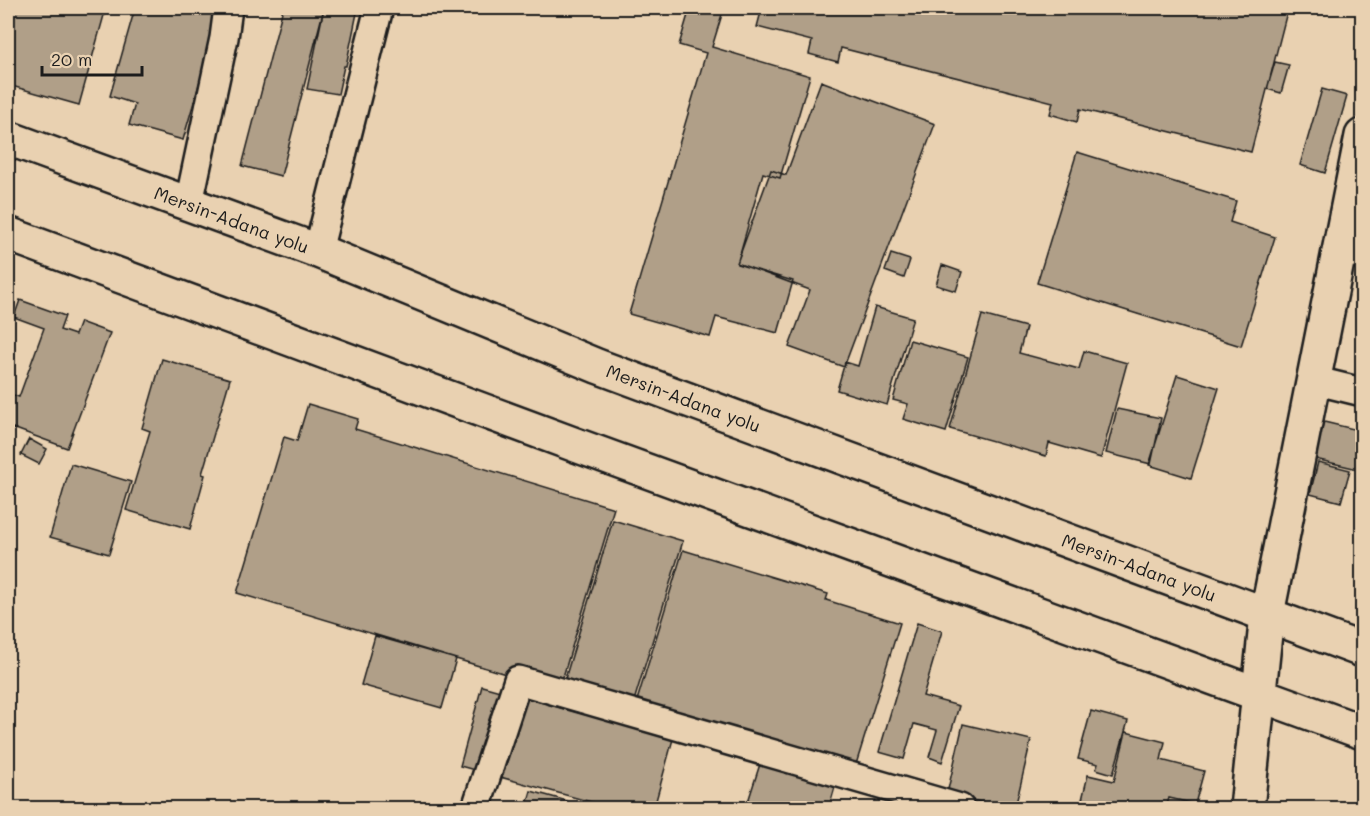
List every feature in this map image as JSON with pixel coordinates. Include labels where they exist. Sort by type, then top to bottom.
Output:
[{"type":"main road","name":"Mersin-Adana yolu","points":[[8,138],[318,252],[597,366],[1362,650]]},
{"type":"main road","points":[[1247,808],[1267,614],[1313,380],[1351,252],[1362,138]]},
{"type":"main road","points":[[8,234],[584,448],[1362,732]]},
{"type":"street","points":[[189,203],[224,38],[228,8]]},
{"type":"street","points":[[318,252],[379,8]]},
{"type":"street","points":[[1313,380],[1362,392]]},
{"type":"street","points":[[476,808],[518,680],[960,808]]},
{"type":"building","points":[[8,8],[106,8],[79,105],[8,85]]},
{"type":"building","points":[[135,8],[221,8],[183,140],[129,125],[135,104],[110,96]]},
{"type":"building","points":[[283,8],[324,8],[281,176],[242,166]]},
{"type":"building","points":[[324,8],[358,8],[338,94],[307,89]]},
{"type":"building","points":[[690,8],[724,8],[712,47],[810,76],[780,178],[763,173],[737,264],[793,281],[778,333],[716,317],[710,337],[629,314],[706,53],[679,45]]},
{"type":"building","points":[[762,8],[1288,8],[1251,152],[1080,109],[1077,122],[1050,114],[1053,102],[841,48],[838,62],[809,54],[812,41],[757,27]]},
{"type":"building","points":[[1275,62],[1289,65],[1281,93],[1267,89]]},
{"type":"building","points":[[821,81],[935,124],[844,367],[789,347],[810,290],[737,263],[771,170],[786,175]]},
{"type":"building","points":[[1322,89],[1347,96],[1325,173],[1300,165]]},
{"type":"building","points":[[1077,152],[1236,201],[1230,222],[1275,237],[1241,346],[1037,283]]},
{"type":"building","points":[[891,254],[910,260],[904,278],[885,271]]},
{"type":"building","points":[[942,265],[962,272],[956,291],[936,285]]},
{"type":"building","points":[[20,300],[65,316],[60,330],[75,335],[80,322],[110,333],[67,448],[13,428],[8,443],[8,393],[19,397],[44,328],[14,317]]},
{"type":"building","points":[[875,307],[913,318],[887,405],[837,390],[845,362],[858,366]]},
{"type":"building","points":[[982,315],[1026,327],[1019,353],[1079,369],[1084,351],[1127,363],[1101,458],[1049,443],[1046,456],[950,429]]},
{"type":"building","points":[[910,340],[968,357],[946,432],[903,419],[908,404],[893,400]]},
{"type":"building","points":[[162,359],[230,379],[202,474],[205,475],[190,529],[126,510],[150,431],[142,428]]},
{"type":"building","points":[[1177,375],[1219,388],[1191,478],[1149,465]]},
{"type":"building","points":[[308,404],[358,419],[355,429],[614,508],[559,690],[237,593],[284,437],[297,441]]},
{"type":"building","points":[[1117,409],[1161,418],[1151,464],[1106,453]]},
{"type":"building","points":[[1320,421],[1362,431],[1362,470],[1311,458]]},
{"type":"building","points":[[29,439],[47,449],[39,464],[21,455]]},
{"type":"building","points":[[1318,462],[1350,470],[1341,502],[1310,494]]},
{"type":"building","points":[[71,464],[131,482],[109,554],[50,537]]},
{"type":"building","points":[[613,520],[683,541],[630,714],[561,692]]},
{"type":"building","points":[[683,550],[828,594],[826,600],[900,623],[853,774],[635,707]]},
{"type":"building","points":[[917,623],[942,631],[923,696],[959,706],[942,762],[929,757],[937,730],[914,724],[904,759],[879,752]]},
{"type":"building","points":[[375,636],[456,659],[442,708],[361,685]]},
{"type":"building","points":[[482,686],[673,739],[654,808],[613,808],[460,766]]},
{"type":"building","points":[[1091,711],[1128,721],[1113,774],[1096,769],[1098,764],[1078,759]]},
{"type":"building","points":[[963,724],[1031,740],[1015,808],[1005,808],[947,794]]},
{"type":"building","points":[[1126,732],[1165,742],[1161,760],[1204,771],[1195,804],[1169,798],[1166,808],[1080,808],[1088,775],[1114,781]]},
{"type":"building","points":[[760,764],[835,787],[829,808],[746,808]]},
{"type":"building","points":[[531,791],[567,801],[564,808],[526,808]]},
{"type":"building","points":[[1330,802],[1353,808],[1328,808]]}]
